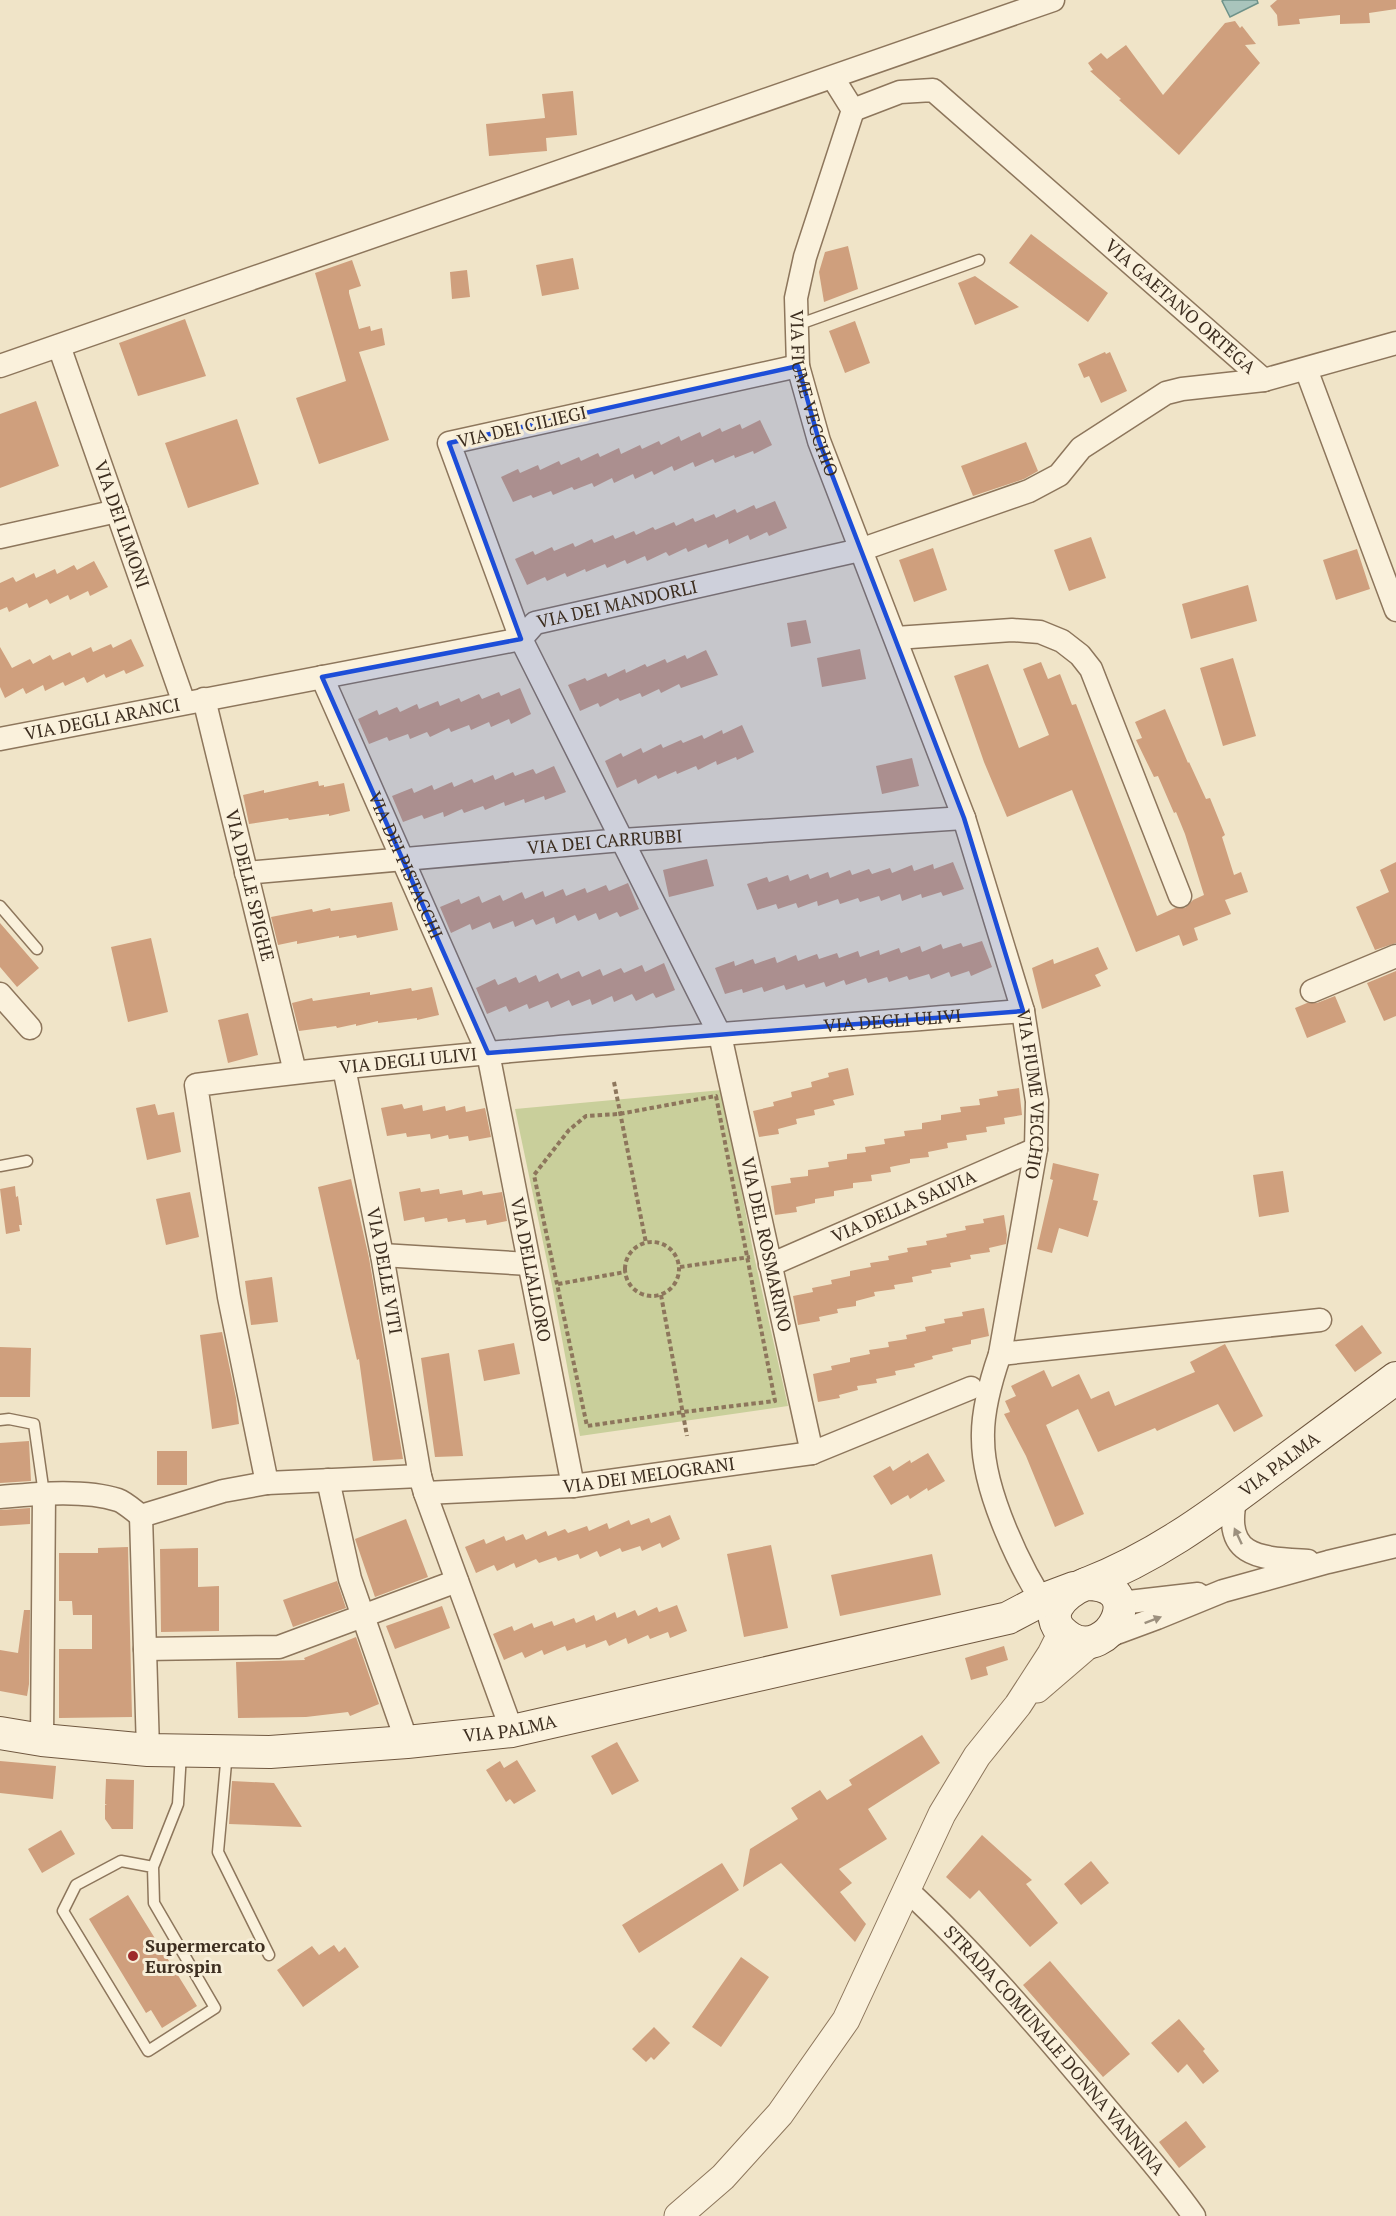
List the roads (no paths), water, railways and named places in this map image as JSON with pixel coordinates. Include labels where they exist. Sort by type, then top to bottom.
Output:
[{"type":"main road","name":"VIA PALMA","points":[[1162,1548],[1236,1497],[1396,1378]]},
{"type":"main road","points":[[1079,1587],[1101,1584],[1113,1592],[1119,1601],[1120,1615],[1113,1629],[1096,1640],[1086,1643],[1072,1639],[1055,1621],[1057,1605],[1079,1587],[1115,1573],[1162,1548]]},
{"type":"main road","points":[[1119,1601],[1162,1548]]},
{"type":"main road","name":"VIA PALMA","points":[[0,1733],[42,1740],[148,1750],[270,1752],[407,1742],[512,1731],[1008,1618],[1055,1621]]},
{"type":"street","points":[[0,366],[1053,0]]},
{"type":"street","points":[[833,78],[853,110]]},
{"type":"street","name":"VIA GAETANO ORTEGA","points":[[853,110],[900,92],[933,90],[1264,380],[1396,343]]},
{"type":"street","name":"VIA FIUME VECCHIO","points":[[853,110],[805,256],[796,298],[798,366],[819,441],[964,818],[1023,1011],[1037,1101],[1036,1149],[1000,1354],[990,1382],[983,1440],[991,1495],[1020,1559],[1055,1621]]},
{"type":"street","name":"VIA DEI LIMONI","points":[[59,346],[117,511],[194,701]]},
{"type":"street","name":"VIA DEI CILIEGI","points":[[520,639],[449,443],[798,366]]},
{"type":"street","points":[[1306,369],[1394,598]]},
{"type":"street","name":"VIA DEI MANDORLI","points":[[194,701],[520,639],[535,623],[860,550],[1029,491],[1059,476],[1081,448],[1166,393],[1182,389],[1264,380]]},
{"type":"street","points":[[0,537],[117,511]]},
{"type":"street","points":[[896,638],[1012,630],[1040,632],[1062,641],[1080,655],[1091,669],[1180,896]]},
{"type":"street","name":"VIA DEL ROSMARINO","points":[[520,639],[720,1035],[762,1259],[812,1453]]},
{"type":"street","name":"VIA DEI PISTACCHI","points":[[322,677],[488,1053]]},
{"type":"street","name":"VIA DEGLI ARANCI","points":[[0,739],[194,701]]},
{"type":"street","name":"VIA DELLE SPIGHE","points":[[194,701],[246,873],[295,1072]]},
{"type":"street","name":"VIA DEI CARRUBBI","points":[[246,873],[622,840],[964,818]]},
{"type":"street","points":[[1312,991],[1396,956]]},
{"type":"street","points":[[0,994],[30,1028]]},
{"type":"street","name":"VIA DEGLI ULIVI","points":[[267,1483],[230,1297],[196,1085],[295,1072],[488,1053],[1023,1011]]},
{"type":"street","name":"VIA DELL'ALLORO","points":[[488,1053],[573,1486]]},
{"type":"street","name":"VIA DELLE VITI","points":[[344,1068],[382,1255],[423,1485],[512,1731]]},
{"type":"street","name":"VIA DELLA SALVIA","points":[[762,1259],[1036,1149]]},
{"type":"street","points":[[382,1255],[529,1264]]},
{"type":"street","points":[[1000,1354],[1320,1320]]},
{"type":"street","name":"VIA DEI MELOGRANI","points":[[141,1516],[223,1491],[267,1483],[328,1480],[423,1485],[573,1486],[812,1453],[971,1388]]},
{"type":"street","points":[[328,1480],[350,1579],[407,1742]]},
{"type":"street","points":[[0,1497],[44,1494],[83,1495],[119,1500],[141,1516],[148,1750]]},
{"type":"street","points":[[42,1740],[44,1494]]},
{"type":"street","points":[[1236,1497],[1231,1517],[1236,1534],[1246,1551],[1265,1558],[1328,1562]]},
{"type":"street","points":[[1018,1705],[1096,1640],[1223,1591],[1396,1546]]},
{"type":"street","points":[[1020,1559],[1038,1575],[1055,1582],[1079,1587]]},
{"type":"street","points":[[1008,1618],[1021,1598],[1023,1579],[1020,1559]]},
{"type":"street","points":[[145,1648],[279,1647],[457,1581]]},
{"type":"street","points":[[1119,1601],[1223,1591]]},
{"type":"street","points":[[678,2216],[723,2177],[780,2114],[846,2020],[942,1814],[977,1756],[1018,1705],[1051,1654],[1055,1621]]},
{"type":"street","name":"STRADA COMUNALE DONNA VANNINA","points":[[907,1890],[952,1932],[1061,2054],[1174,2188],[1194,2216]]},
{"type":"lane","points":[[797,325],[979,260]]},
{"type":"lane","points":[[0,906],[37,949]]},
{"type":"lane","points":[[0,1166],[27,1161]]},
{"type":"lane","points":[[0,1420],[9,1419],[34,1424],[44,1494]]},
{"type":"lane","points":[[153,1867],[121,1861],[76,1885],[63,1911],[148,2051],[214,2008],[154,1903],[153,1867],[178,1804],[181,1752]]},
{"type":"lane","points":[[227,1752],[218,1852],[269,1955]]},
{"type":"water","points":[[1257,0],[1258,3],[1230,17],[1222,1]]},
{"type":"place","name":"Supermercato Eurospin","points":[[133,1956]]}]
